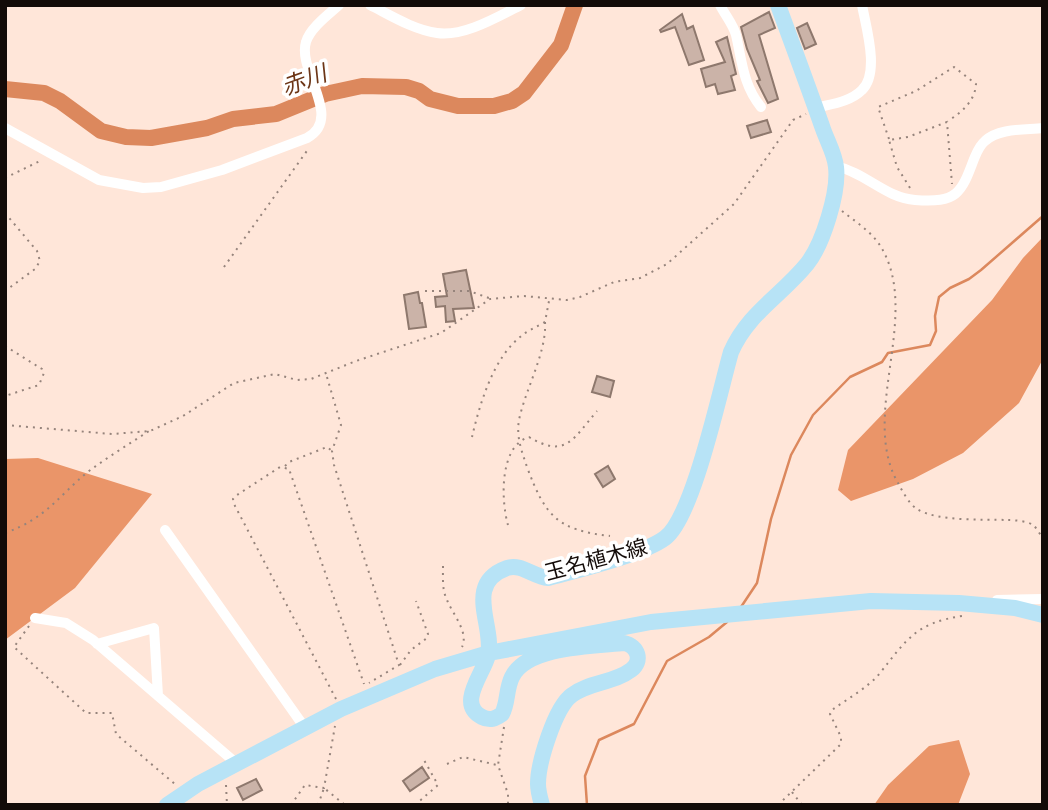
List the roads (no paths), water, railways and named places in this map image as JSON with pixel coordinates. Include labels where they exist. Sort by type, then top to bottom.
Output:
[{"type":"main road","name":"玉名植木線","points":[[542,805],[539,775],[561,706],[580,690],[633,669],[639,659],[638,653],[624,643],[579,648],[537,657],[520,666],[513,676],[504,711],[499,717],[483,718],[475,713],[471,703],[472,693],[489,653],[484,593],[489,581],[502,570],[515,566],[538,578],[548,578],[650,547],[666,537],[676,526],[693,488],[737,337],[745,325],[799,274],[812,258],[832,202],[836,166],[778,5]]},
{"type":"main road","points":[[167,805],[232,765],[337,711],[435,669],[489,653],[651,622],[871,601],[961,609],[1015,608],[1043,615]]},
{"type":"street","points":[[5,128],[99,180],[128,186],[153,188],[253,161],[316,134],[322,117],[305,44],[312,31],[339,5]]},
{"type":"street","points":[[370,5],[421,28],[446,33],[466,29],[521,5]]},
{"type":"street","points":[[720,5],[736,35],[738,54],[749,89],[761,107]]},
{"type":"street","points":[[816,108],[855,95],[867,84],[871,64],[862,5]]},
{"type":"street","points":[[836,166],[854,171],[890,193],[915,200],[947,198],[963,188],[978,148],[986,139],[998,133],[1043,128]]},
{"type":"street","points":[[165,530],[305,728]]},
{"type":"street","points":[[961,609],[1043,599]]},
{"type":"street","points":[[35,618],[66,622],[97,644],[232,765]]},
{"type":"street","points":[[97,644],[154,628],[158,696]]},
{"type":"waterway","name":"赤川","points":[[5,89],[44,93],[60,101],[101,131],[126,137],[151,138],[207,128],[233,119],[276,114],[325,94],[362,86],[406,87],[419,91],[430,99],[458,106],[494,106],[512,101],[524,93],[561,45],[575,5]]},
{"type":"waterway","points":[[741,607],[757,583],[771,519],[791,455],[813,415],[850,377],[882,362],[888,353],[930,345],[936,331],[935,316],[939,297],[981,270],[1043,216]]},
{"type":"waterway","points":[[587,805],[585,776],[599,740],[634,724],[667,661],[709,637],[727,622]]}]
